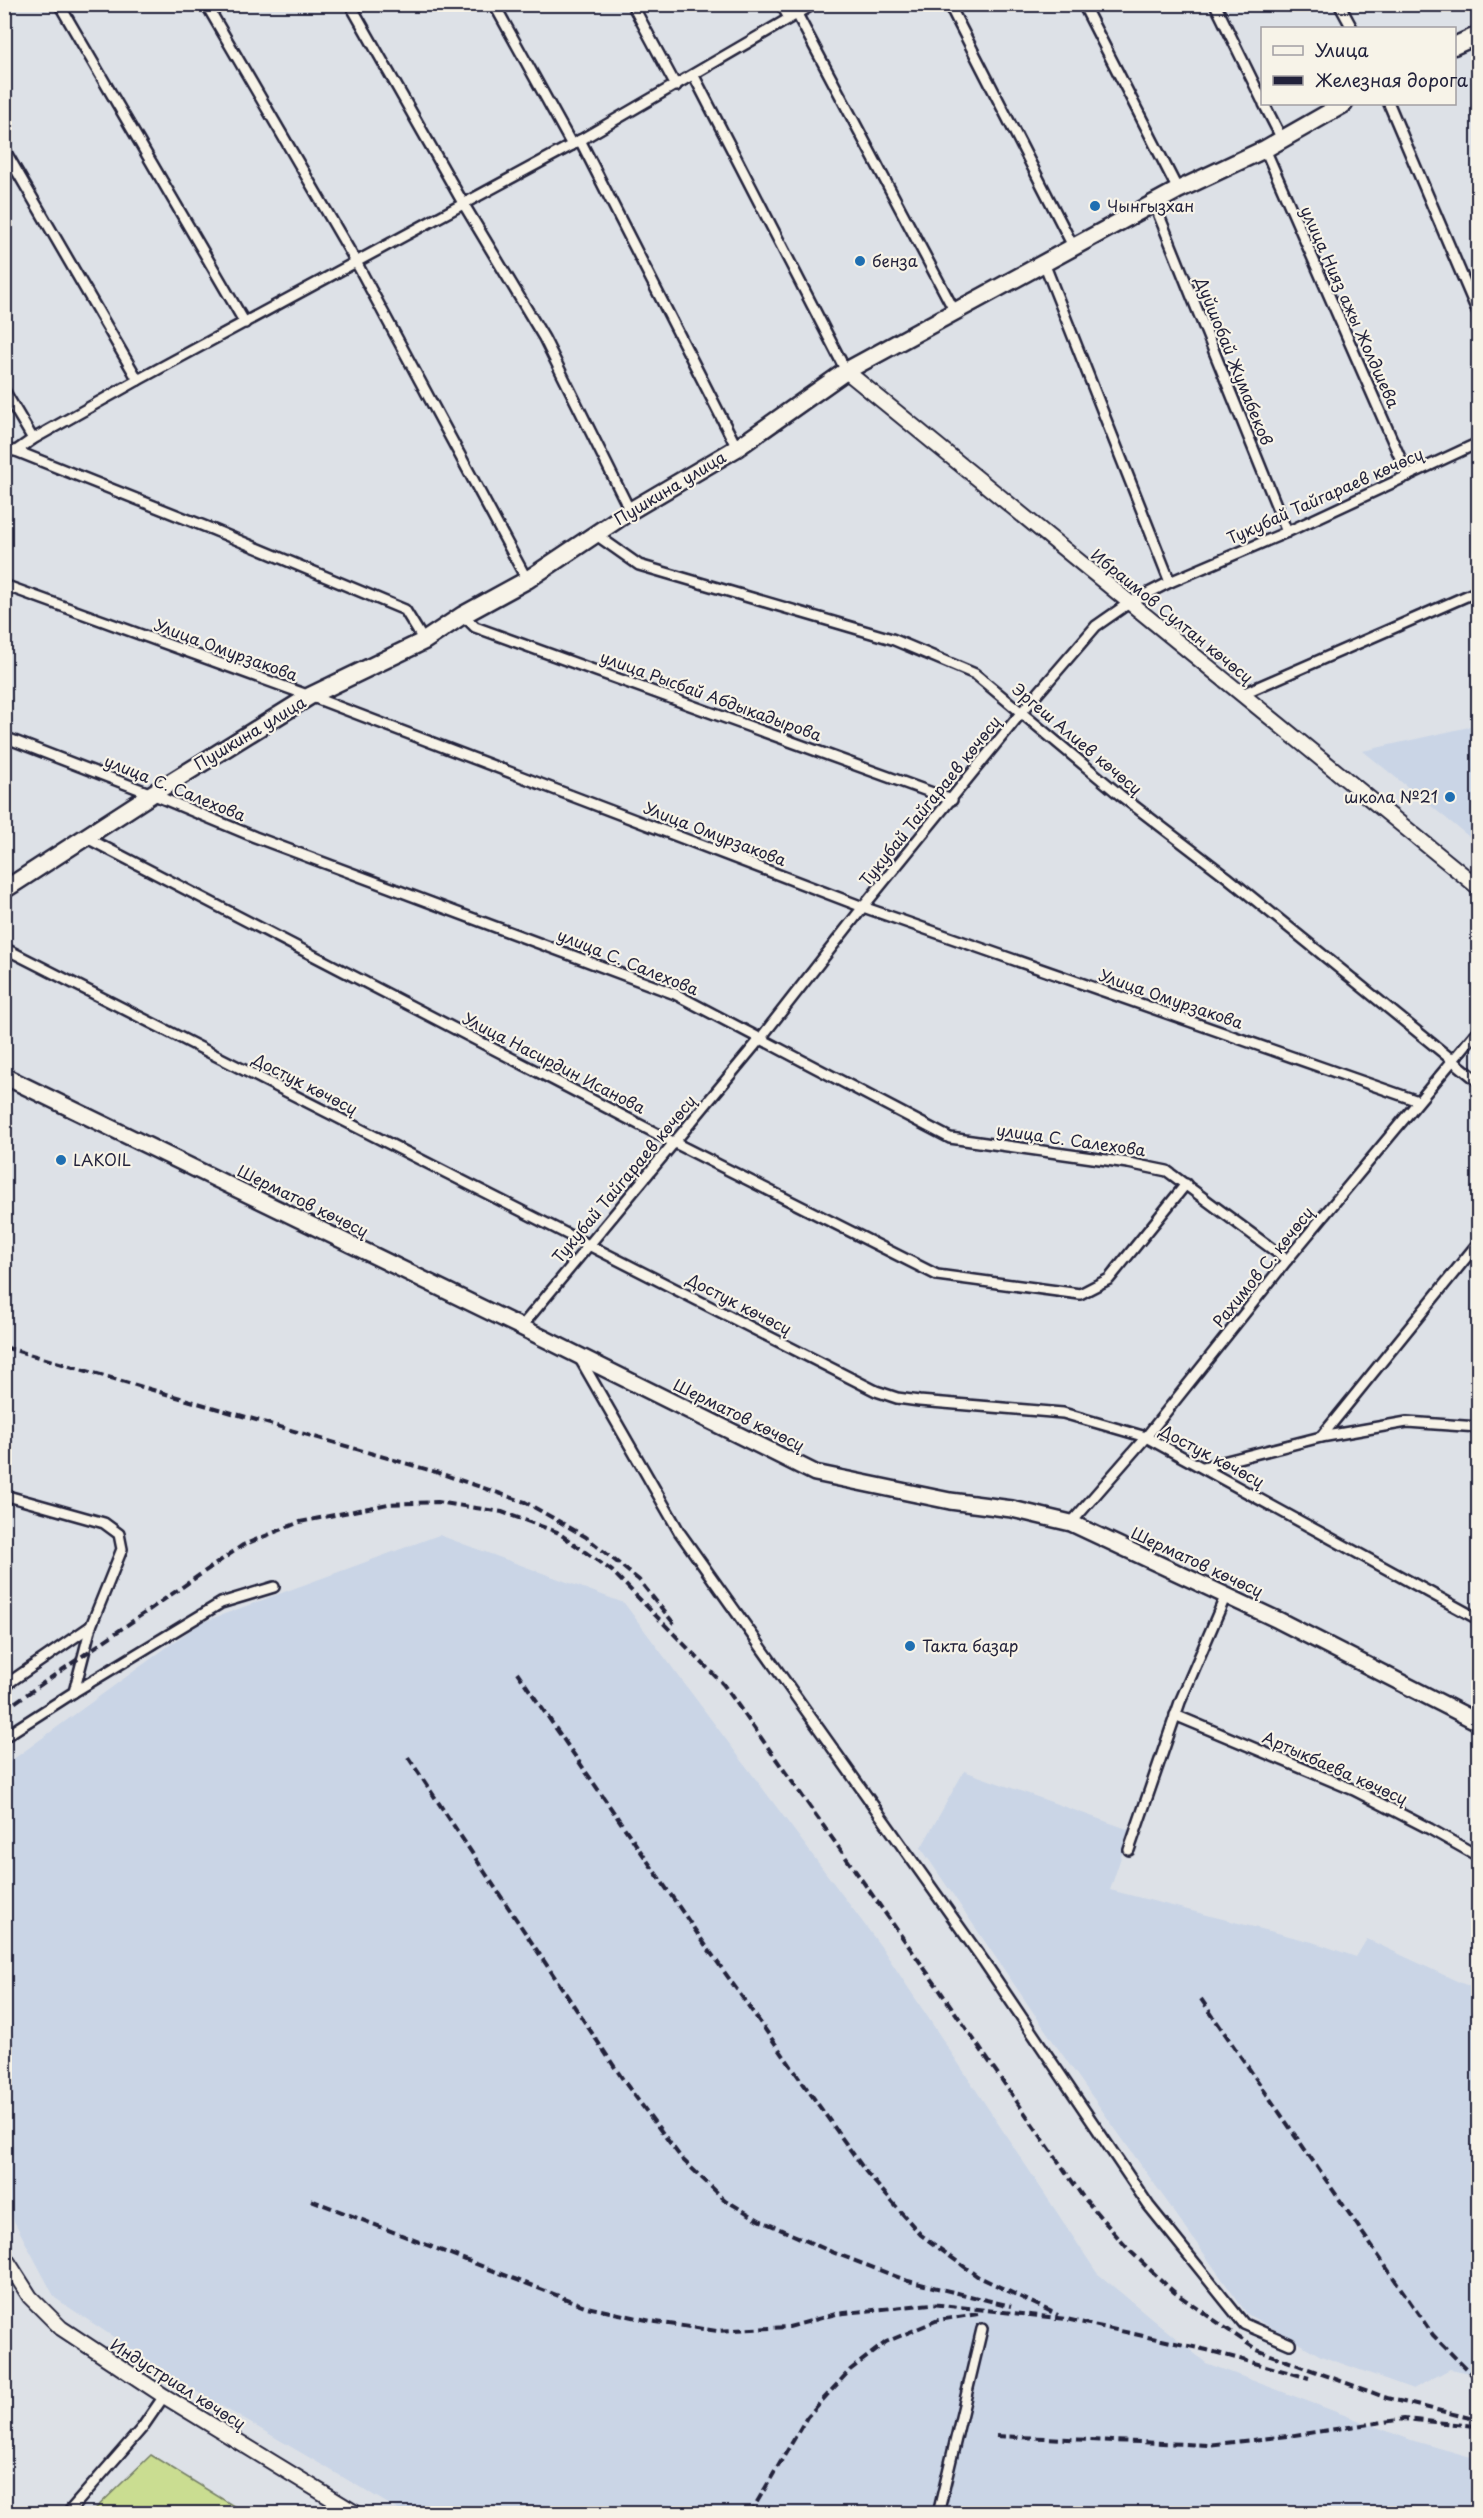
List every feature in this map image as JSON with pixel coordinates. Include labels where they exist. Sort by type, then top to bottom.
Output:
[{"type":"highway","points":[[1456,46],[1479,35]]},
{"type":"highway","name":"Пушкина улица","points":[[4,890],[84,837],[310,696],[424,640],[463,615],[527,580],[630,511],[736,448],[846,371],[1178,190],[1265,149],[1342,105]]},
{"type":"main road","name":"Ибраимов Султан көчөсү","points":[[846,371],[1479,887]]},
{"type":"main road","name":"Шерматов көчөсү","points":[[4,1076],[521,1327],[815,1473],[950,1501],[1012,1509],[1071,1523],[1226,1594],[1479,1722]]},
{"type":"main road","name":"Индустриал көчөсү","points":[[4,2256],[30,2297],[61,2328],[164,2396],[357,2514]]},
{"type":"street","points":[[59,4],[245,323]]},
{"type":"street","points":[[206,4],[417,371],[527,580]]},
{"type":"street","points":[[350,4],[544,339],[630,511]]},
{"type":"street","points":[[494,4],[576,143],[736,448]]},
{"type":"street","points":[[632,4],[676,86]]},
{"type":"street","points":[[782,4],[793,16],[955,312]]},
{"type":"street","points":[[16,451],[33,439],[355,260],[576,143],[814,4]]},
{"type":"street","points":[[949,4],[1074,248]]},
{"type":"street","points":[[1083,4],[1178,190]]},
{"type":"street","points":[[1215,4],[1261,98]]},
{"type":"street","points":[[1339,4],[1351,27]]},
{"type":"street","points":[[694,76],[846,371]]},
{"type":"street","points":[[1265,105],[1282,139]]},
{"type":"street","points":[[1389,105],[1479,313]]},
{"type":"street","points":[[4,149],[138,380]]},
{"type":"street","name":"улица Нияз ажы Жолдшева","points":[[1265,149],[1408,476]]},
{"type":"street","name":"Дуйшобай Жумабеков","points":[[1154,203],[1287,531]]},
{"type":"street","points":[[1044,263],[1170,582]]},
{"type":"street","points":[[4,390],[33,439]]},
{"type":"street","name":"Тукубай Тайгараев көчөсү","points":[[521,1327],[760,1040],[863,907],[1021,713],[1096,626],[1129,603],[1170,582],[1479,443]]},
{"type":"street","points":[[4,450],[16,451],[214,530],[405,610],[424,640]]},
{"type":"street","name":"Эргеш Алиев көчөсү","points":[[595,534],[639,565],[892,639],[975,674],[1120,795],[1479,1081]]},
{"type":"street","name":"Улица Омурзакова","points":[[4,585],[310,696],[863,907],[1418,1101]]},
{"type":"street","points":[[1242,694],[1479,591]]},
{"type":"street","name":"улица Рысбай Абдыкадырова","points":[[463,615],[475,627],[952,800]]},
{"type":"street","name":"улица С. Салехова","points":[[4,737],[152,794],[255,837],[675,994],[950,1138],[1128,1163],[1167,1171],[1287,1260]]},
{"type":"street","name":"Улица Насирдин Исанова","points":[[84,837],[673,1142],[937,1275],[1080,1294],[1109,1279],[1186,1184]]},
{"type":"street","name":"Достук көчөсү","points":[[4,948],[876,1391],[897,1398],[919,1401],[1063,1413],[1146,1437],[1479,1619]]},
{"type":"street","name":"Рахимов С. көчөсү","points":[[1071,1523],[1146,1437],[1287,1260],[1479,1030]]},
{"type":"street","points":[[1321,1437],[1479,1243]]},
{"type":"street","points":[[579,1357],[680,1533],[985,1963],[1149,2206],[1244,2324],[1290,2344]]},
{"type":"street","points":[[1203,1467],[1321,1437],[1407,1422],[1479,1427]]},
{"type":"street","points":[[4,1495],[105,1523],[119,1534],[122,1549],[91,1626],[74,1692]]},
{"type":"street","points":[[4,1737],[221,1603],[274,1587]]},
{"type":"street","points":[[1129,1850],[1175,1715],[1226,1594]]},
{"type":"street","points":[[4,1686],[91,1626]]},
{"type":"street","name":"Артыкбаева көчөсү","points":[[1175,1715],[1354,1790],[1479,1856]]},
{"type":"street","points":[[938,2514],[982,2329]]},
{"type":"street","points":[[67,2514],[142,2428],[164,2396]]},
{"type":"shaded area","name":"школа №21","points":[[1478,725],[1478,844],[1363,751]]},
{"type":"shaded area","points":[[439,1535],[624,1603],[882,1948],[1097,2273],[1206,2363],[1411,2440],[1478,2459],[1478,2513],[404,2513],[187,2386],[55,2298],[5,2204],[4,1766],[200,1623]]},
{"type":"shaded area","points":[[964,1771],[1130,1830],[1110,1890],[1316,1943],[1356,1957],[1367,1939],[1478,1989],[1478,2375],[1450,2369],[1413,2389],[1321,2356],[1247,2314],[1057,2047],[921,1848]]},
{"type":"green space","points":[[151,2455],[245,2513],[91,2513]]},
{"type":"railway","points":[[4,1347],[436,1472],[525,1502],[586,1537],[639,1580],[676,1626]]},
{"type":"railway","points":[[4,1710],[243,1545],[300,1522],[388,1504],[437,1502],[502,1512],[557,1532],[612,1571],[723,1684],[1083,2197],[1129,2250],[1174,2292],[1257,2350],[1387,2398],[1478,2420]]},
{"type":"railway","points":[[517,1672],[706,1946],[866,2172],[921,2235],[977,2276],[1058,2315]]},
{"type":"railway","points":[[408,1757],[626,2084],[682,2159],[725,2200],[759,2220],[832,2252],[908,2281],[1011,2306]]},
{"type":"railway","points":[[1201,1999],[1433,2335],[1478,2381]]},
{"type":"railway","points":[[311,2200],[587,2307],[656,2322],[717,2331],[789,2327],[836,2314],[931,2304],[1066,2319],[1207,2350],[1309,2378]]},
{"type":"railway","points":[[750,2514],[807,2417],[850,2370],[886,2342],[938,2320],[978,2314]]},
{"type":"railway","points":[[996,2436],[1208,2445],[1404,2419],[1476,2426]]},
{"type":"place","name":"Чынгызхан","points":[[1095,206]]},
{"type":"place","name":"бенза","points":[[860,261]]},
{"type":"place","name":"школа №21","points":[[1450,797]]},
{"type":"place","name":"LAKOIL","points":[[61,1160]]},
{"type":"place","name":"Такта базар","points":[[910,1646]]}]
